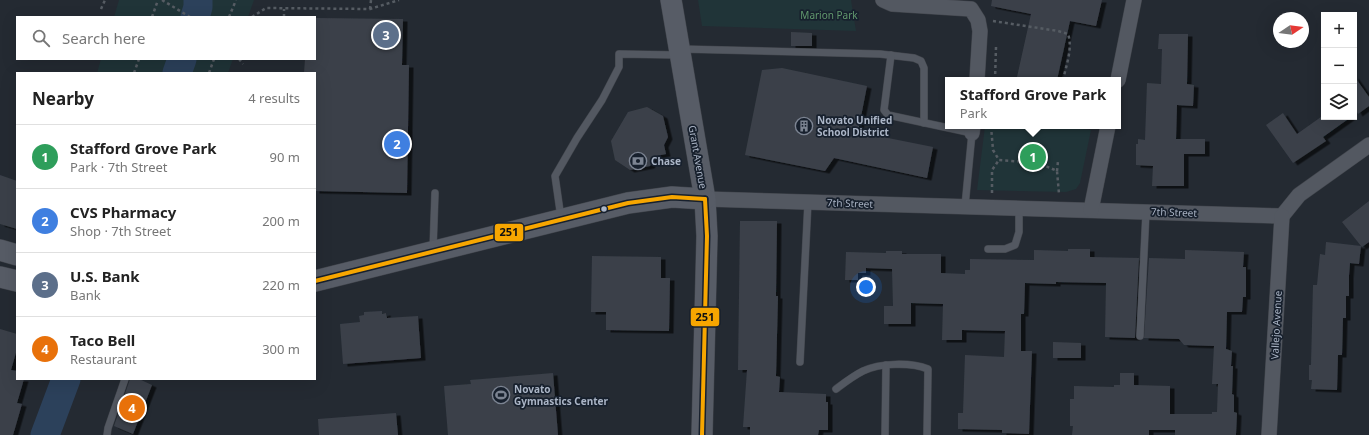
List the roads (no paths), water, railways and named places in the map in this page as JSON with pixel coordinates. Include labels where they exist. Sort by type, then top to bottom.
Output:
[{"type":"street","name":"Grant Avenue","points":[[671,0],[705,199],[707,236],[702,435]]},
{"type":"street","points":[[883,0],[892,4],[971,9],[978,20],[980,31],[976,77]]},
{"type":"street","points":[[1119,77],[1134,0]]},
{"type":"street","points":[[1091,210],[1107,129]]},
{"type":"street","points":[[1282,216],[1299,195],[1369,145]]},
{"type":"street","name":"7th Street","points":[[316,281],[628,203],[672,197],[1282,216]]},
{"type":"street","name":"Vallejo Avenue","points":[[1270,435],[1282,216]]},
{"type":"street","points":[[0,250],[16,255]]},
{"type":"street","points":[[0,277],[16,282]]},
{"type":"lane","points":[[561,220],[555,176],[606,93],[619,67],[619,54],[680,52],[880,54],[914,58],[921,61],[924,68],[924,123]]},
{"type":"lane","points":[[890,55],[884,110],[888,115],[945,126]]},
{"type":"lane","points":[[965,206],[973,130]]},
{"type":"lane","points":[[433,252],[435,193]]},
{"type":"lane","points":[[800,362],[808,202]]},
{"type":"lane","points":[[988,249],[1005,249],[1015,245],[1018,232],[1019,208]]},
{"type":"lane","points":[[1140,336],[1146,211]]},
{"type":"lane","points":[[885,435],[886,365]]},
{"type":"lane","points":[[836,389],[863,371],[886,365],[915,365],[928,369],[927,435]]},
{"type":"lane","points":[[107,435],[125,380]]},
{"type":"waterway","points":[[195,16],[198,0]]},
{"type":"waterway","points":[[177,72],[182,60]]},
{"type":"waterway","points":[[45,435],[66,380]]},
{"type":"place","name":"U.S. Bank","points":[[386,35]]},
{"type":"place","name":"Novato Unified School District","points":[[804,126]]},
{"type":"place","name":"CVS Pharmacy","points":[[397,144]]},
{"type":"place","name":"Stafford Grove Park","points":[[1033,157]]},
{"type":"place","name":"Chase","points":[[638,161]]},
{"type":"place","name":"Novato Gymnastics Center","points":[[501,395]]},
{"type":"place","name":"Taco Bell","points":[[132,408]]},
{"type":"park label","name":"Marion Park","points":[[829,15]]}]
